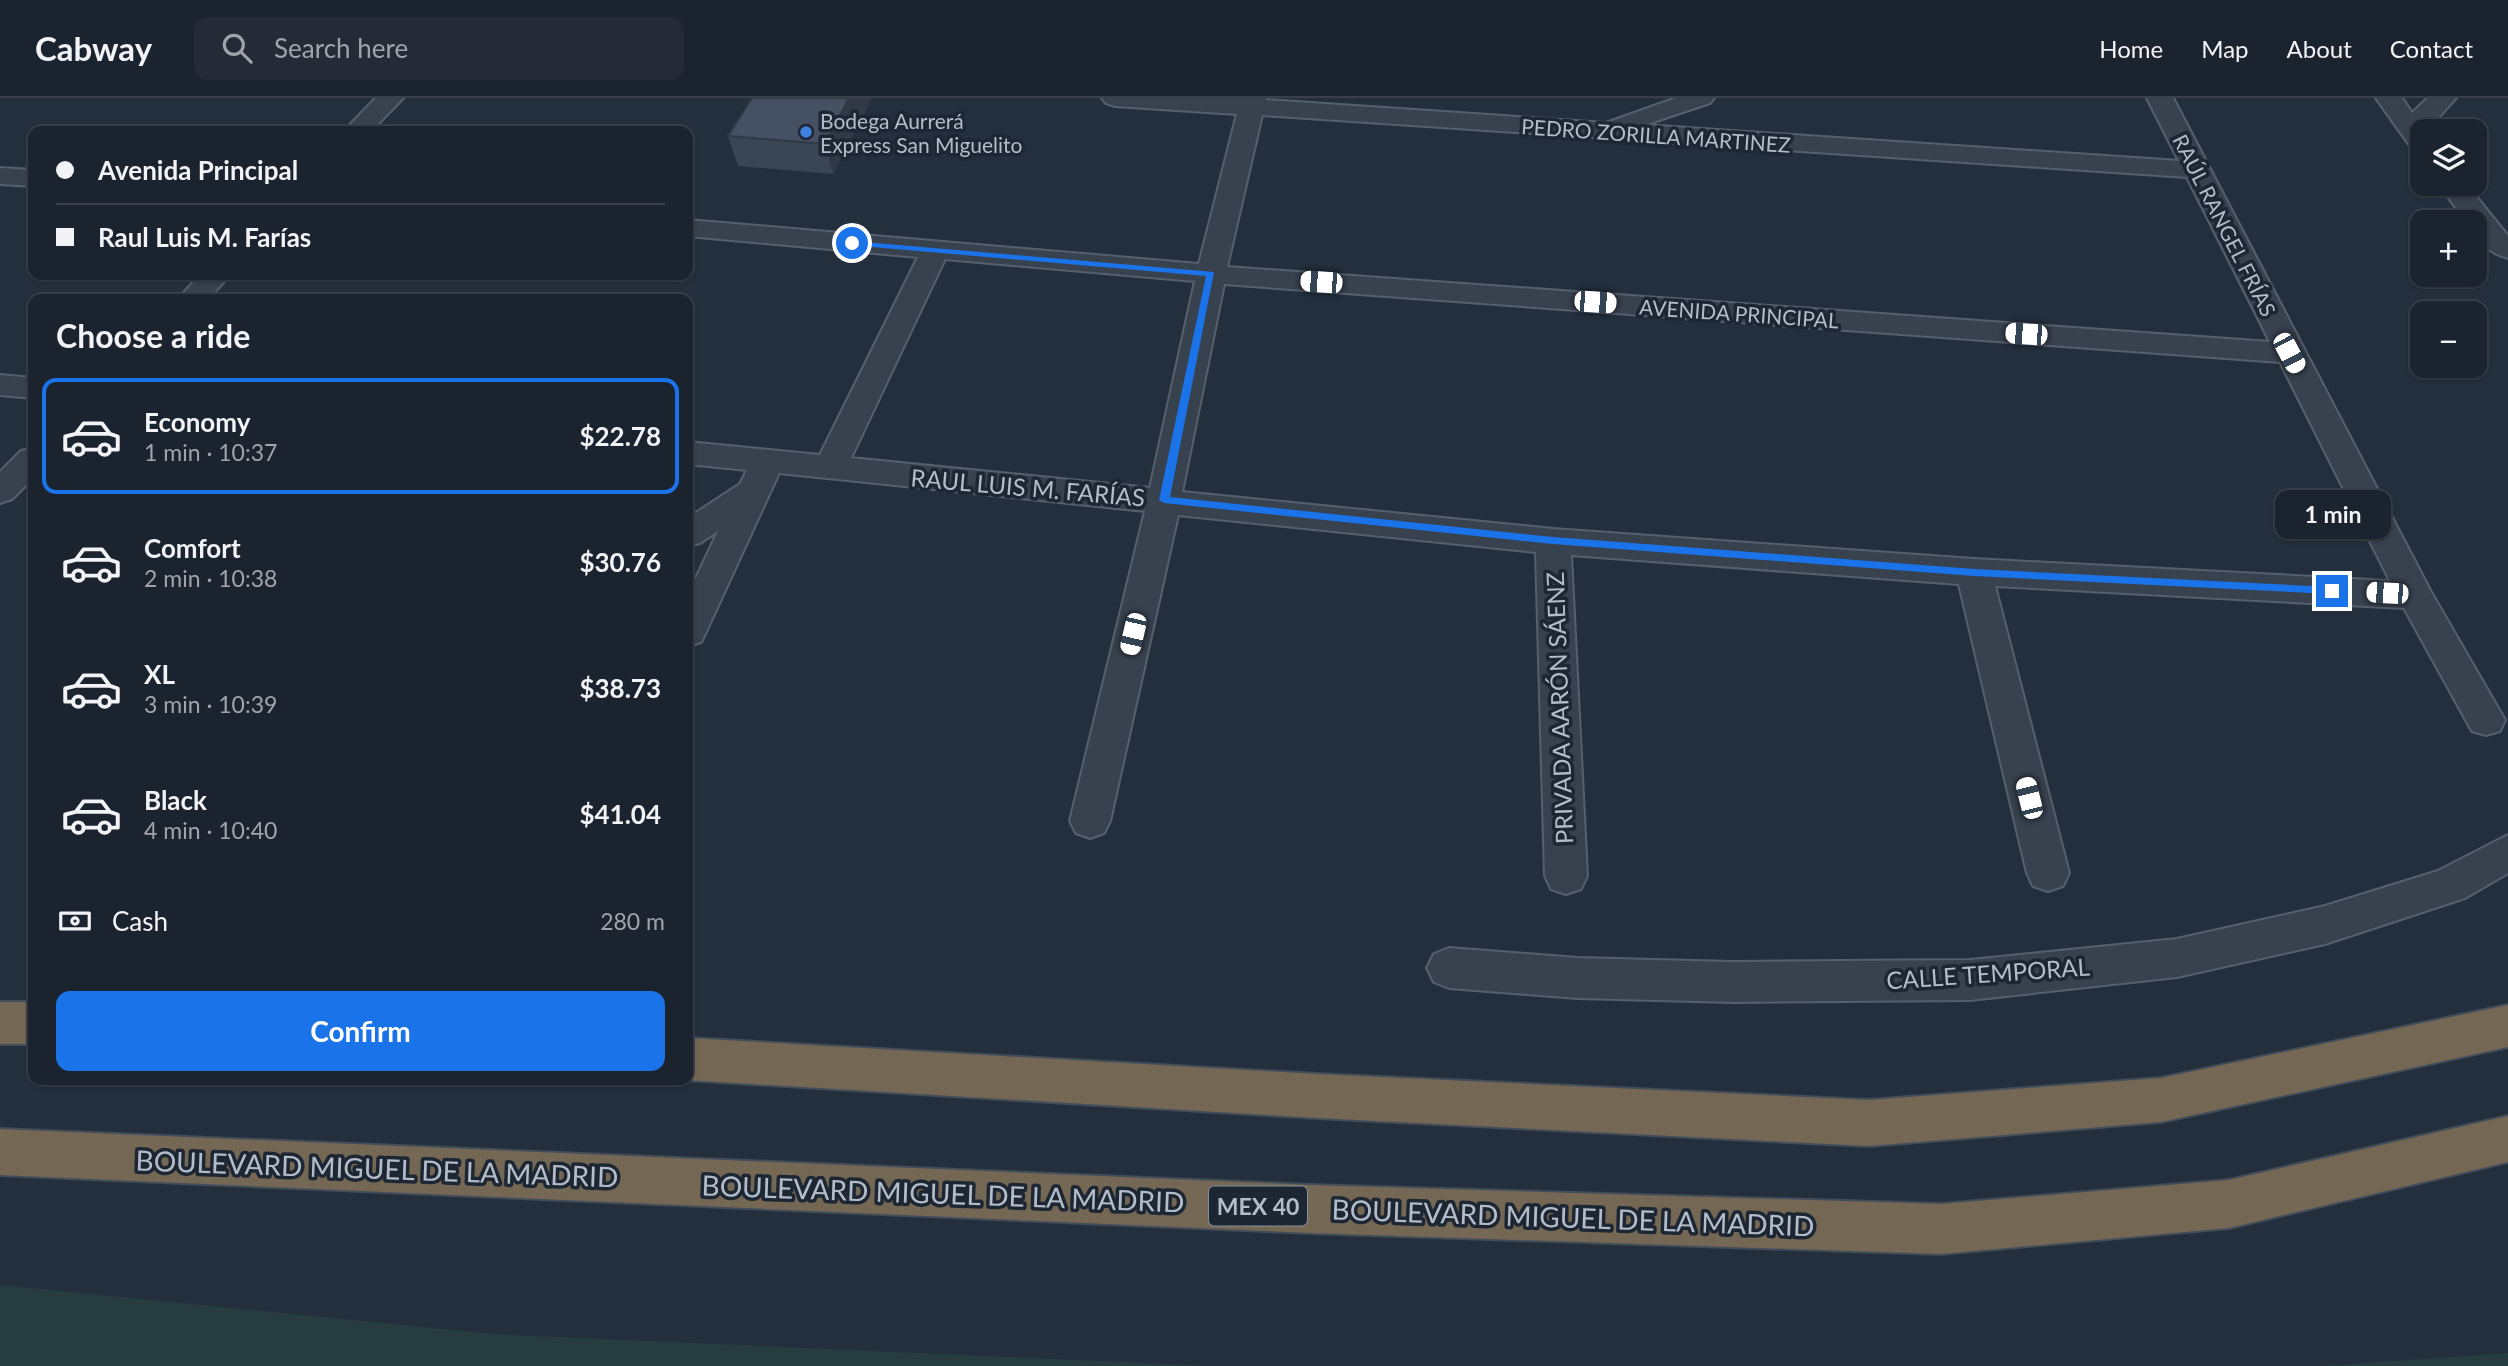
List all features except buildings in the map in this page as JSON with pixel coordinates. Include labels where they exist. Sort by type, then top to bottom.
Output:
[{"type":"highway","points":[[0,1023],[28,1023]]},
{"type":"highway","points":[[693,1059],[1303,1095],[1869,1123],[2161,1100],[2508,1026]]},
{"type":"highway","name":"BOULEVARD MIGUEL DE LA MADRID","points":[[0,1152],[1311,1209],[1941,1229],[2229,1204],[2508,1139]]},
{"type":"street","points":[[362,126],[390,98]]},
{"type":"street","name":"PEDRO ZORILLA MARTINEZ","points":[[1115,98],[1253,103],[1556,129],[2197,170]]},
{"type":"street","points":[[1556,98],[1556,129]]},
{"type":"street","points":[[1599,132],[1701,98]]},
{"type":"street","name":"RAÚL RANGEL FRÍAS","points":[[2160,98],[2415,595],[2486,719]]},
{"type":"street","points":[[2389,98],[2410,128]]},
{"type":"street","points":[[2428,119],[2443,98]]},
{"type":"street","points":[[1090,821],[1164,500],[1211,274],[1253,103]]},
{"type":"street","points":[[0,176],[28,178]]},
{"type":"street","points":[[2461,196],[2490,234],[2508,250]]},
{"type":"street","name":"AVENIDA PRINCIPAL","points":[[693,228],[1211,274],[2289,353]]},
{"type":"street","points":[[830,468],[935,251]]},
{"type":"street","points":[[197,294],[211,280]]},
{"type":"street","points":[[0,385],[28,388]]},
{"type":"street","name":"RAUL LUIS M. FARÍAS","points":[[693,453],[1553,541],[1974,572],[2415,595]]},
{"type":"street","points":[[693,621],[768,460]]},
{"type":"street","points":[[0,491],[28,464]]},
{"type":"street","points":[[693,531],[751,493]]},
{"type":"street","name":"PRIVADA AARÓN SÁENZ","points":[[1553,541],[1566,876]]},
{"type":"street","points":[[1974,572],[2048,873]]},
{"type":"street","name":"CALLE TEMPORAL","points":[[1449,968],[1577,978],[1970,980],[2177,958],[2338,922],[2449,885],[2508,852]]},
{"type":"green space","points":[[0,1285],[493,1334],[1211,1366],[0,1366]]},
{"type":"green space","points":[[2508,1353],[2508,1366],[2322,1366]]},
{"type":"place","name":"Bodega Aurrerá Express San Miguelito","points":[[806,132]]},
{"type":"route","points":[[852,243],[1211,274],[1164,500],[1553,541],[1974,572],[2332,591]]}]
